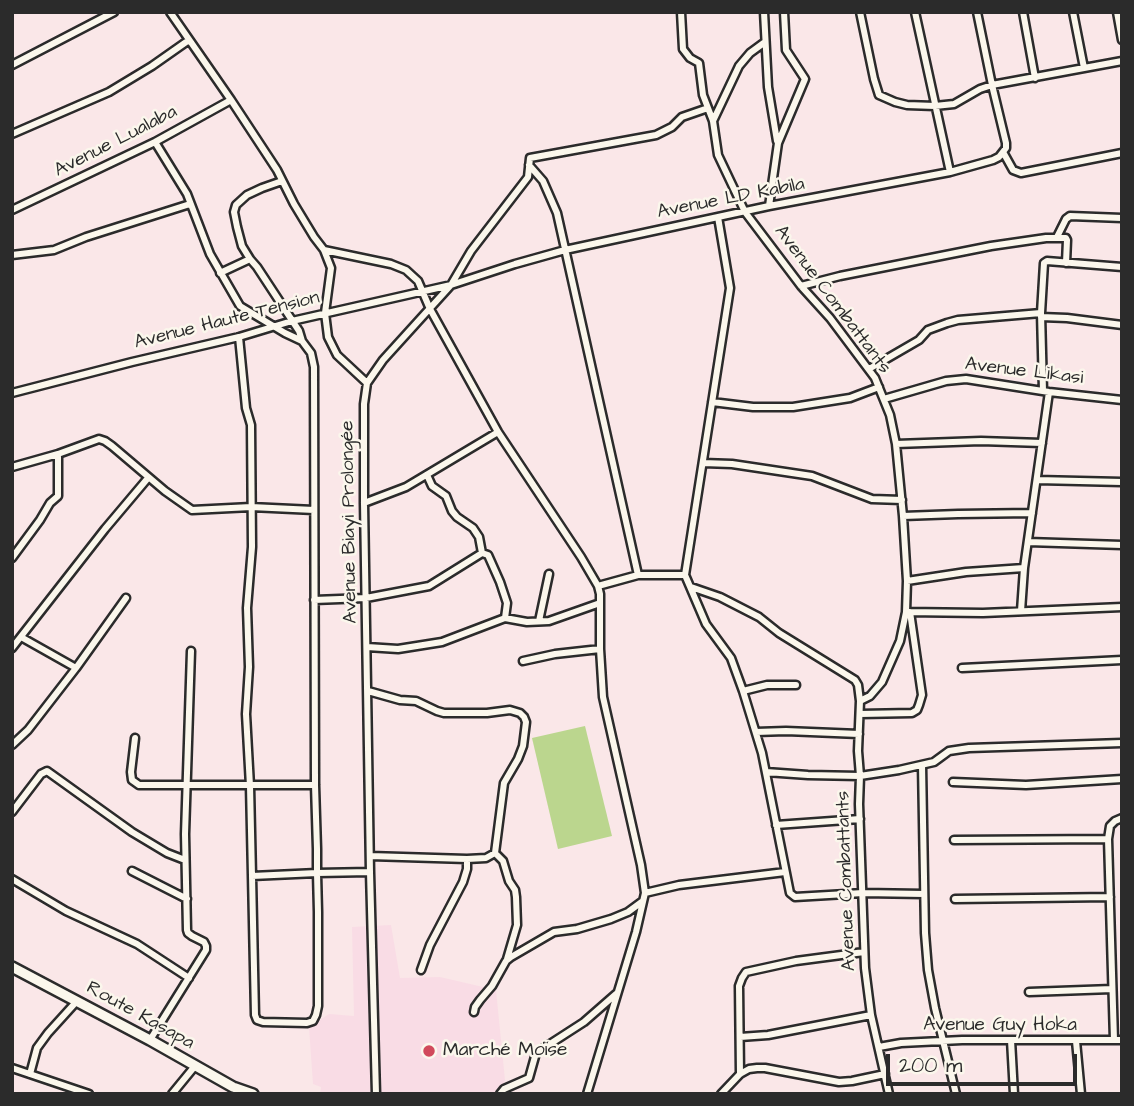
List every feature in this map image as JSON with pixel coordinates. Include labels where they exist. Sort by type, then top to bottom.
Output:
[{"type":"main road","name":"Route Kasapa","points":[[12,967],[233,1087],[253,1094]]},
{"type":"street","points":[[12,65],[114,12]]},
{"type":"street","points":[[170,12],[232,100],[324,250],[331,268],[326,313],[327,337],[337,355],[367,383],[383,360],[451,285],[471,251],[528,177],[530,162]]},
{"type":"street","name":"Avenue Combattants","points":[[681,12],[683,49],[690,58],[699,63],[703,95],[713,121],[718,155],[745,212],[869,369],[890,415],[896,444],[908,612],[900,641],[882,681],[870,696],[860,701],[858,751],[864,953],[871,1015],[890,1094]]},
{"type":"street","points":[[764,12],[768,87],[778,143]]},
{"type":"street","points":[[769,206],[778,143],[805,79],[786,50],[785,12]]},
{"type":"street","points":[[860,12],[879,95],[906,105],[954,104],[992,85],[1122,61]]},
{"type":"street","points":[[915,12],[950,172]]},
{"type":"street","points":[[978,12],[1006,143],[1003,152],[1013,170],[1021,173],[1122,153]]},
{"type":"street","points":[[1023,12],[1035,78]]},
{"type":"street","points":[[1073,12],[1084,68]]},
{"type":"street","points":[[1117,12],[1122,40]]},
{"type":"street","points":[[12,134],[109,92],[189,40]]},
{"type":"street","points":[[713,121],[739,66],[765,42]]},
{"type":"street","name":"Avenue Lualaba","points":[[12,210],[155,142],[232,100]]},
{"type":"street","points":[[530,162],[656,135],[673,127],[682,117],[708,108]]},
{"type":"street","points":[[155,142],[187,194],[210,254],[240,306],[302,341]]},
{"type":"street","name":"Avenue LD Kabila","points":[[451,285],[565,250],[769,206],[950,172],[993,160],[1003,152]]},
{"type":"street","points":[[530,162],[544,181],[557,213],[638,575]]},
{"type":"street","points":[[239,337],[246,408],[251,425],[252,547],[247,608],[249,667],[246,714],[255,1015],[257,1020],[263,1022],[297,1024],[313,1021],[316,1015],[318,972],[314,367],[311,353],[302,341],[299,331],[242,246],[234,212],[236,205],[247,195],[282,181]]},
{"type":"street","points":[[12,255],[54,250],[190,204]]},
{"type":"street","points":[[1057,237],[1070,216],[1122,218]]},
{"type":"street","points":[[718,217],[730,288],[685,575],[706,624],[731,658],[743,691],[762,753],[790,893],[795,897],[863,893],[924,894]]},
{"type":"street","points":[[801,286],[992,246],[1057,237],[1067,240],[1066,263]]},
{"type":"street","points":[[324,250],[391,264],[407,270],[418,281],[430,309],[498,432],[598,586],[603,697],[645,893],[636,932],[587,1094]]},
{"type":"street","points":[[220,273],[250,259]]},
{"type":"street","points":[[1021,611],[1046,391],[1041,315],[1044,263],[1047,261],[1122,267]]},
{"type":"street","name":"Avenue Haute Tension","points":[[12,393],[239,337],[292,321],[451,285]]},
{"type":"street","points":[[869,369],[921,339],[928,330],[972,318],[1041,315],[1122,325]]},
{"type":"street","name":"Avenue Likasi","points":[[884,399],[937,383],[977,380],[1122,400]]},
{"type":"street","name":"Avenue Biayi Prolongée","points":[[367,383],[364,404],[364,503],[376,1094]]},
{"type":"street","points":[[712,402],[753,407],[793,407],[850,398],[879,387]]},
{"type":"street","points":[[364,503],[406,487],[498,432]]},
{"type":"street","points":[[12,467],[99,439],[112,446],[148,478],[192,510],[251,507],[314,510]]},
{"type":"street","points":[[896,444],[981,441],[1042,443]]},
{"type":"street","points":[[12,558],[50,503],[58,496],[58,454]]},
{"type":"street","points":[[703,463],[732,464],[805,475],[872,499],[902,500]]},
{"type":"street","points":[[427,475],[432,486],[446,496],[457,517],[473,528],[479,537],[482,553]]},
{"type":"street","points":[[12,648],[148,478]]},
{"type":"street","points":[[1037,480],[1122,482]]},
{"type":"street","points":[[903,516],[1032,513]]},
{"type":"street","points":[[1028,542],[1122,545]]},
{"type":"street","points":[[314,600],[366,598],[429,586],[482,553]]},
{"type":"street","points":[[482,553],[488,555],[500,582],[507,603],[505,618]]},
{"type":"street","points":[[907,581],[966,572],[1024,568]]},
{"type":"street","points":[[539,621],[549,574]]},
{"type":"street","points":[[598,586],[638,575],[685,575]]},
{"type":"street","points":[[691,587],[720,597],[759,617],[779,633],[855,680],[860,701]]},
{"type":"street","points":[[12,745],[28,730],[126,598]]},
{"type":"street","points":[[367,647],[398,649],[442,642],[505,618],[527,622],[549,621],[600,603]]},
{"type":"street","points":[[860,714],[912,713],[917,710],[922,695],[908,612],[983,613],[1122,607]]},
{"type":"street","points":[[21,637],[76,668]]},
{"type":"street","points":[[523,661],[600,649]]},
{"type":"street","points":[[150,1040],[202,957],[206,946],[188,933],[185,860],[191,651]]},
{"type":"street","points":[[962,668],[1122,660]]},
{"type":"street","points":[[743,691],[767,685],[796,685]]},
{"type":"street","points":[[368,691],[400,700],[416,701],[437,712],[487,713],[510,710],[524,717],[526,731],[523,746],[504,783],[495,853]]},
{"type":"street","points":[[756,732],[859,734]]},
{"type":"street","points":[[135,738],[131,772],[135,783],[315,785]]},
{"type":"street","points":[[766,772],[860,776],[934,762],[949,751],[969,748],[1122,743]]},
{"type":"street","points":[[922,765],[928,970],[956,1094]]},
{"type":"street","points":[[12,812],[41,774],[47,771],[119,823],[167,853],[185,860]]},
{"type":"street","points":[[953,782],[1026,785],[1122,779]]},
{"type":"street","points":[[1118,1040],[1112,989],[1108,839],[1111,826],[1122,818]]},
{"type":"street","points":[[776,825],[860,819]]},
{"type":"street","points":[[954,840],[1108,839]]},
{"type":"street","points":[[370,856],[467,859],[486,858],[495,853]]},
{"type":"street","points":[[474,1013],[475,1007],[492,986],[506,961],[517,925],[515,890],[509,881],[503,861],[495,853]]},
{"type":"street","points":[[421,970],[430,946],[463,882],[467,859]]},
{"type":"street","points":[[132,870],[187,899]]},
{"type":"street","points":[[252,876],[370,872]]},
{"type":"street","points":[[645,893],[679,885],[785,872]]},
{"type":"street","points":[[12,879],[66,911],[136,944],[189,978]]},
{"type":"street","points":[[955,899],[1110,897]]},
{"type":"street","points":[[506,961],[554,932],[577,929],[611,919],[628,912],[643,901]]},
{"type":"street","points":[[1111,926],[1122,926]]},
{"type":"street","points":[[740,1073],[739,986],[746,972],[796,961],[864,953]]},
{"type":"street","points":[[1029,992],[1112,989]]},
{"type":"street","points":[[500,1094],[504,1089],[529,1078],[536,1053],[584,1022],[617,993]]},
{"type":"street","points":[[30,1074],[37,1048],[77,1001]]},
{"type":"street","points":[[740,1037],[768,1035],[871,1015]]},
{"type":"street","points":[[1011,1040],[1014,1094]]},
{"type":"street","name":"Avenue Guy Hoka","points":[[879,1046],[943,1041],[1118,1040]]},
{"type":"street","points":[[1076,1041],[1081,1094]]},
{"type":"street","points":[[172,1094],[194,1066]]},
{"type":"street","points":[[12,1068],[89,1094]]},
{"type":"street","points":[[721,1094],[740,1073],[749,1069],[765,1068],[839,1082],[885,1074]]},
{"type":"shaded area","points":[[391,925],[400,978],[440,977],[496,990],[505,1080],[499,1094],[320,1094],[321,1087],[313,1084],[309,1027],[329,1014],[354,1016],[352,927]]},
{"type":"green space","points":[[585,726],[612,836],[558,849],[532,738]]},
{"type":"place","name":"Marché Moïse","points":[[429,1051]]}]
